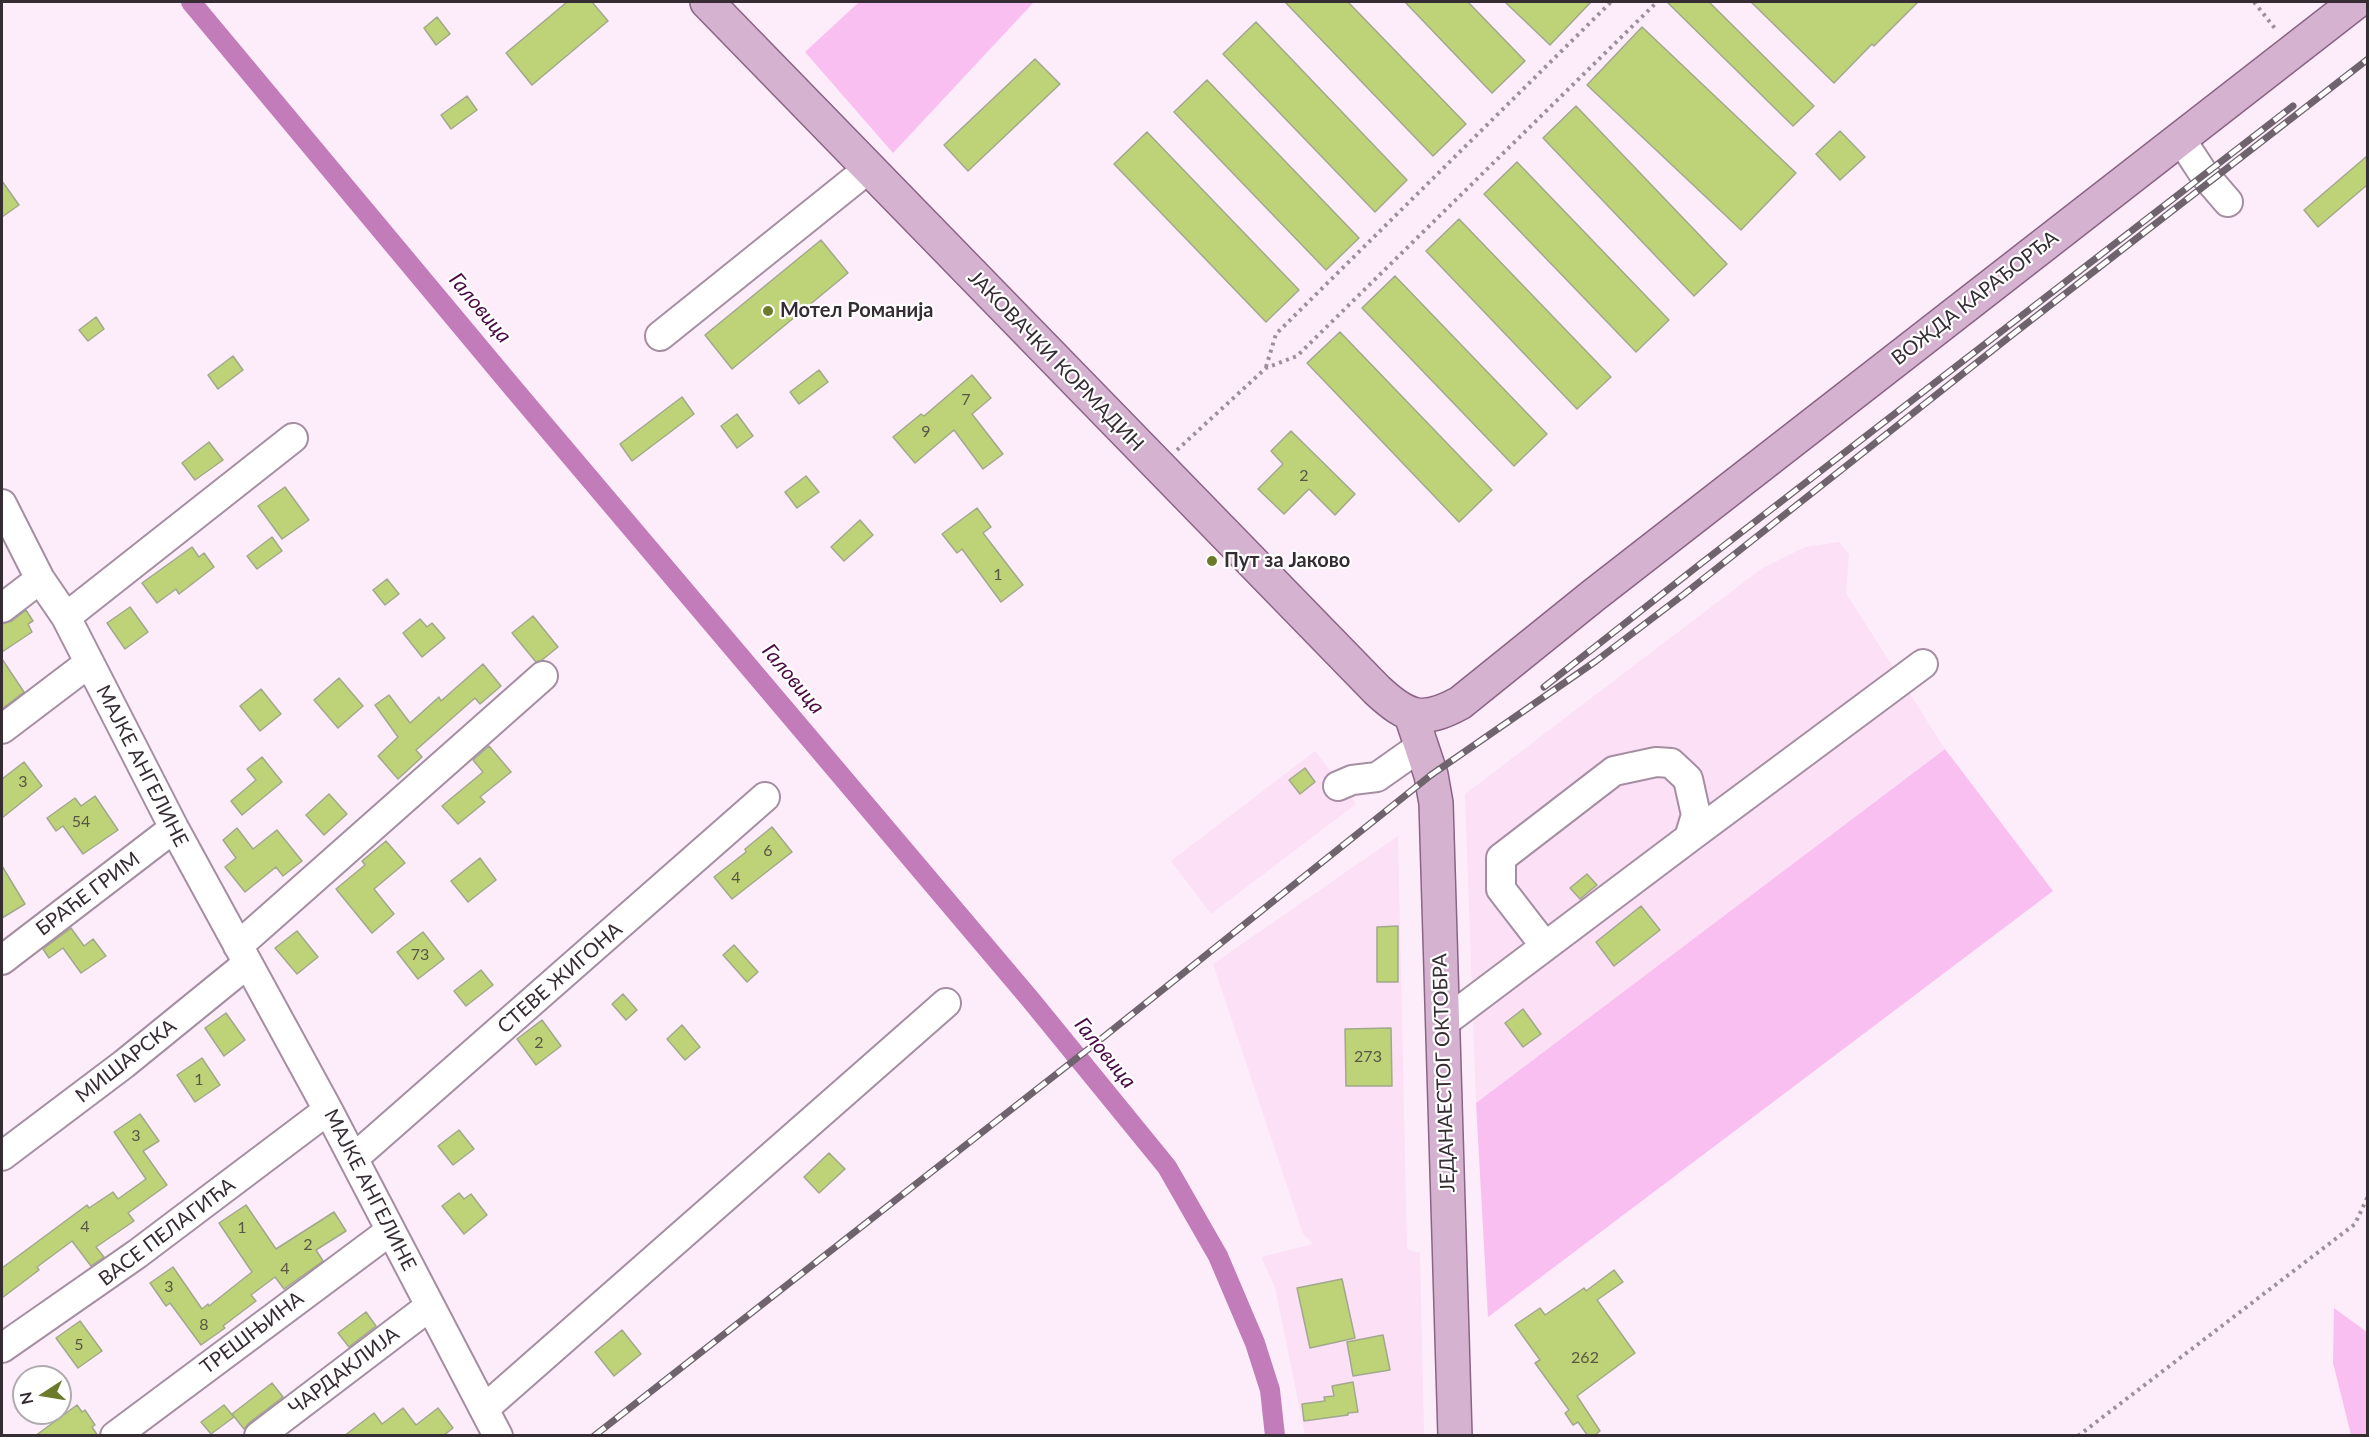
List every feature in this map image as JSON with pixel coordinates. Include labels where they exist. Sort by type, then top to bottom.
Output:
[{"type":"main road","name":"ЈАКОВАЧКИ КОРМАДИН","points":[[707,2],[1377,690],[1394,706],[1411,715]]},
{"type":"main road","name":"ВОЖДА КАРАЂОРЂА","points":[[1411,715],[1422,717],[1438,714],[1461,703],[1594,596],[2356,2]]},
{"type":"main road","name":"ЈЕДАНАЕСТОГ ОКТОБРА","points":[[1411,715],[1431,775],[1436,803],[1455,1436]]},
{"type":"street","points":[[2180,138],[2203,173],[2228,202]]},
{"type":"street","points":[[660,336],[868,169]]},
{"type":"street","points":[[66,617],[293,438]]},
{"type":"street","name":"МАЈКЕ АНГЕЛИНЕ","points":[[2,504],[40,579],[66,617],[174,828],[354,1158],[498,1436]]},
{"type":"street","points":[[2,608],[40,579]]},
{"type":"street","points":[[2,729],[89,663]]},
{"type":"street","points":[[1442,1024],[1923,664]]},
{"type":"street","points":[[243,955],[543,676]]},
{"type":"street","points":[[1338,786],[1352,780],[1377,777],[1421,746]]},
{"type":"street","points":[[1545,946],[1501,889],[1501,858],[1614,771],[1656,762],[1671,763],[1688,779],[1696,815],[1689,838]]},
{"type":"street","name":"СТЕВЕ ЖИГОНА","points":[[354,1158],[765,797]]},
{"type":"street","name":"БРАЋЕ ГРИМ","points":[[2,960],[174,828]]},
{"type":"street","name":"МИШАРСКА","points":[[2,1156],[124,1064],[243,955]]},
{"type":"street","points":[[484,1410],[946,1002]]},
{"type":"street","name":"ВАСЕ ПЕЛАГИЋА","points":[[2,1348],[128,1261],[328,1110]]},
{"type":"street","name":"ТРЕШЊИНА","points":[[115,1436],[390,1231]]},
{"type":"street","name":"ЧАРДАКЛИЈА","points":[[259,1436],[430,1306]]},
{"type":"path","points":[[1266,368],[1276,334],[1611,2]]},
{"type":"path","points":[[1159,466],[1266,368],[1297,356],[1657,2]]},
{"type":"path","points":[[2254,2],[2293,51]]},
{"type":"path","points":[[2078,1436],[2355,1224],[2367,1197]]},
{"type":"shaded area","points":[[859,2],[1034,2],[893,153],[805,52]]},
{"type":"shaded area","points":[[1839,542],[1849,554],[1846,593],[1945,749],[1476,1103],[1465,794],[1761,569],[1805,547]]},
{"type":"shaded area","points":[[1945,749],[2053,891],[1488,1317],[1476,1103]]},
{"type":"shaded area","points":[[1315,751],[1356,804],[1211,914],[1171,861]]},
{"type":"shaded area","points":[[1398,836],[1407,1249],[1420,1253],[1424,1435],[1305,1435],[1275,1287],[1261,1257],[1313,1244],[1303,1234],[1213,964]]},
{"type":"shaded area","points":[[2334,1308],[2367,1332],[2367,1435],[2351,1435],[2333,1363]]},
{"type":"building","points":[[567,2],[592,2],[608,21],[532,85],[506,53]]},
{"type":"building","points":[[1285,2],[1348,2],[1466,124],[1433,156]]},
{"type":"building","points":[[1405,2],[1468,2],[1525,61],[1492,93]]},
{"type":"building","points":[[1505,2],[1591,2],[1550,45]]},
{"type":"building","points":[[1667,2],[1709,2],[1814,106],[1793,126]]},
{"type":"building","points":[[1751,2],[1918,2],[1834,83]]},
{"type":"building","points":[[437,17],[450,34],[436,45],[424,28]]},
{"type":"building","points":[[1256,22],[1407,180],[1375,212],[1223,54]]},
{"type":"building","points":[[1642,27],[1796,173],[1741,230],[1587,85]]},
{"type":"building","points":[[1035,59],[1060,84],[968,171],[944,145]]},
{"type":"building","points":[[1207,80],[1359,238],[1326,270],[1174,112]]},
{"type":"building","points":[[467,96],[477,110],[451,129],[441,115]]},
{"type":"building","points":[[1576,106],[1727,264],[1694,296],[1543,138]]},
{"type":"building","points":[[1840,131],[1865,157],[1840,180],[1816,154]]},
{"type":"building","points":[[1147,132],[1299,290],[1266,322],[1114,164]]},
{"type":"building","points":[[2367,156],[2367,185],[2318,227],[2304,210]]},
{"type":"building","points":[[1517,162],[1669,320],[1636,352],[1484,194]]},
{"type":"building","points":[[2,181],[19,205],[2,217]]},
{"type":"building","points":[[1459,219],[1611,377],[1577,409],[1426,251]]},
{"type":"building","name":"Мотел Романија","points":[[821,240],[848,273],[732,369],[705,335]]},
{"type":"building","points":[[1395,276],[1547,434],[1514,466],[1362,308]]},
{"type":"building","points":[[96,317],[104,329],[88,341],[79,330]]},
{"type":"building","points":[[1340,332],[1492,490],[1459,522],[1307,363]]},
{"type":"building","points":[[233,356],[243,370],[218,389],[208,375]]},
{"type":"building","points":[[819,370],[828,382],[799,404],[790,392]]},
{"type":"building","points":[[972,375],[991,398],[972,414],[1003,454],[983,469],[954,430],[915,463],[893,437],[921,414],[924,416]]},
{"type":"building","points":[[682,397],[694,414],[632,461],[620,444]]},
{"type":"building","points":[[737,414],[753,436],[737,448],[721,426]]},
{"type":"building","points":[[1291,431],[1355,494],[1335,515],[1309,489],[1284,514],[1258,489],[1283,464],[1271,451]]},
{"type":"building","points":[[209,442],[223,460],[195,480],[182,463]]},
{"type":"building","points":[[806,476],[819,492],[797,508],[785,492]]},
{"type":"building","points":[[285,487],[309,520],[282,539],[258,506]]},
{"type":"building","points":[[977,508],[991,527],[983,533],[1023,585],[1001,602],[962,549],[957,553],[942,534]]},
{"type":"building","points":[[860,520],[873,535],[844,561],[831,547]]},
{"type":"building","points":[[272,537],[282,551],[257,569],[247,556]]},
{"type":"building","points":[[192,547],[199,557],[204,553],[214,567],[179,594],[176,589],[157,603],[142,583]]},
{"type":"building","points":[[387,579],[399,594],[385,605],[373,590]]},
{"type":"building","points":[[130,607],[148,632],[125,649],[107,623]]},
{"type":"building","points":[[26,610],[33,621],[28,624],[32,632],[2,652],[2,624],[12,621]]},
{"type":"building","points":[[533,616],[558,647],[536,662],[512,633]]},
{"type":"building","points":[[420,619],[427,627],[432,623],[445,638],[422,657],[403,633]]},
{"type":"building","points":[[2,659],[24,692],[2,709]]},
{"type":"building","points":[[483,664],[501,686],[480,704],[475,698],[416,750],[422,757],[398,779],[378,756],[398,737],[375,705],[389,695],[410,723],[439,697],[441,701]]},
{"type":"building","points":[[339,678],[363,706],[338,728],[314,700]]},
{"type":"building","points":[[261,689],[281,714],[260,731],[240,706]]},
{"type":"building","points":[[489,746],[511,772],[480,797],[485,802],[458,824],[442,806],[483,772],[473,760]]},
{"type":"building","points":[[262,757],[282,782],[242,815],[231,801],[256,780],[247,769]]},
{"type":"building","points":[[24,762],[42,786],[2,818],[2,779]]},
{"type":"building","points":[[1305,768],[1315,782],[1300,794],[1289,780]]},
{"type":"building","points":[[329,794],[347,814],[324,835],[306,815]]},
{"type":"building","points":[[95,796],[118,830],[83,854],[63,826],[56,831],[47,818],[75,798],[81,806]]},
{"type":"building","points":[[772,827],[792,852],[732,899],[714,877],[746,852],[745,849]]},
{"type":"building","points":[[237,828],[253,849],[277,830],[302,861],[283,876],[276,867],[245,892],[225,867],[236,858],[223,840]]},
{"type":"building","points":[[386,841],[405,863],[374,889],[394,914],[372,933],[336,889],[365,865],[362,861]]},
{"type":"building","points":[[480,858],[496,880],[468,902],[451,881]]},
{"type":"building","points":[[2,866],[25,904],[2,918]]},
{"type":"building","points":[[1587,874],[1597,885],[1580,899],[1570,888]]},
{"type":"building","points":[[1641,906],[1660,930],[1614,966],[1596,942]]},
{"type":"building","points":[[1398,926],[1398,982],[1377,982],[1377,927]]},
{"type":"building","points":[[71,928],[84,946],[93,939],[106,956],[81,973],[63,948],[49,958],[43,949]]},
{"type":"building","points":[[297,931],[318,957],[297,974],[275,948]]},
{"type":"building","points":[[423,932],[444,959],[418,979],[397,952]]},
{"type":"building","points":[[734,945],[758,972],[747,982],[723,955]]},
{"type":"building","points":[[481,970],[493,985],[466,1006],[454,991]]},
{"type":"building","points":[[623,994],[637,1010],[626,1020],[612,1004]]},
{"type":"building","points":[[1523,1009],[1541,1034],[1523,1047],[1505,1023]]},
{"type":"building","points":[[226,1013],[245,1040],[224,1056],[205,1028]]},
{"type":"building","points":[[542,1020],[561,1046],[536,1065],[517,1039]]},
{"type":"building","points":[[682,1025],[700,1047],[685,1060],[667,1039]]},
{"type":"building","points":[[1391,1028],[1392,1086],[1346,1086],[1345,1029]]},
{"type":"building","points":[[202,1058],[220,1085],[195,1102],[177,1075]]},
{"type":"building","points":[[140,1114],[159,1141],[143,1151],[167,1185],[128,1213],[134,1221],[96,1247],[104,1257],[91,1266],[72,1241],[37,1267],[39,1270],[2,1298],[2,1268],[87,1205],[89,1208],[113,1192],[118,1199],[146,1179],[114,1132]]},
{"type":"building","points":[[459,1130],[474,1149],[453,1165],[438,1146]]},
{"type":"building","points":[[829,1153],[845,1169],[819,1193],[804,1177]]},
{"type":"building","points":[[459,1193],[464,1199],[471,1194],[487,1215],[464,1234],[442,1206]]},
{"type":"building","points":[[246,1205],[276,1249],[334,1212],[346,1231],[316,1250],[323,1261],[284,1289],[275,1277],[251,1295],[256,1301],[201,1345],[170,1303],[166,1306],[150,1283],[173,1267],[202,1309],[252,1272],[219,1223]]},
{"type":"building","points":[[1614,1270],[1623,1282],[1597,1300],[1635,1353],[1577,1396],[1600,1431],[1594,1436],[1588,1436],[1578,1422],[1573,1425],[1565,1413],[1569,1410],[1535,1363],[1540,1360],[1515,1325],[1540,1308],[1545,1315],[1584,1288],[1586,1291]]},
{"type":"building","points":[[1342,1279],[1355,1338],[1310,1348],[1297,1288]]},
{"type":"building","points":[[366,1312],[376,1326],[349,1347],[338,1333]]},
{"type":"building","points":[[80,1321],[102,1351],[78,1368],[56,1338]]},
{"type":"building","points":[[622,1330],[641,1354],[614,1376],[595,1352]]},
{"type":"building","points":[[1383,1335],[1390,1370],[1353,1376],[1347,1342]]},
{"type":"building","points":[[1353,1382],[1358,1412],[1304,1421],[1302,1404],[1325,1401],[1324,1397],[1334,1396],[1332,1386]]},
{"type":"building","points":[[272,1383],[283,1397],[244,1429],[232,1414]]},
{"type":"building","points":[[77,1405],[82,1412],[85,1410],[95,1425],[92,1427],[98,1436],[35,1436],[50,1425],[72,1425],[72,1409]]},
{"type":"building","points":[[224,1405],[234,1417],[211,1434],[201,1422]]},
{"type":"building","points":[[403,1408],[416,1425],[438,1408],[453,1428],[443,1436],[344,1436],[374,1413],[382,1424]]},
{"type":"waterway","name":"Галовица","points":[[191,2],[513,388],[1030,999],[1167,1167],[1218,1256],[1255,1343],[1270,1390],[1275,1436]]},
{"type":"railway","points":[[594,1436],[1091,1047],[1431,775],[1596,661],[1683,595],[2008,338],[2368,59]]},
{"type":"railway","points":[[1544,687],[2293,106]]},
{"type":"place","name":"Мотел Романија","points":[[768,311]]},
{"type":"place","name":"Пут за Јаково","points":[[1212,561]]}]
